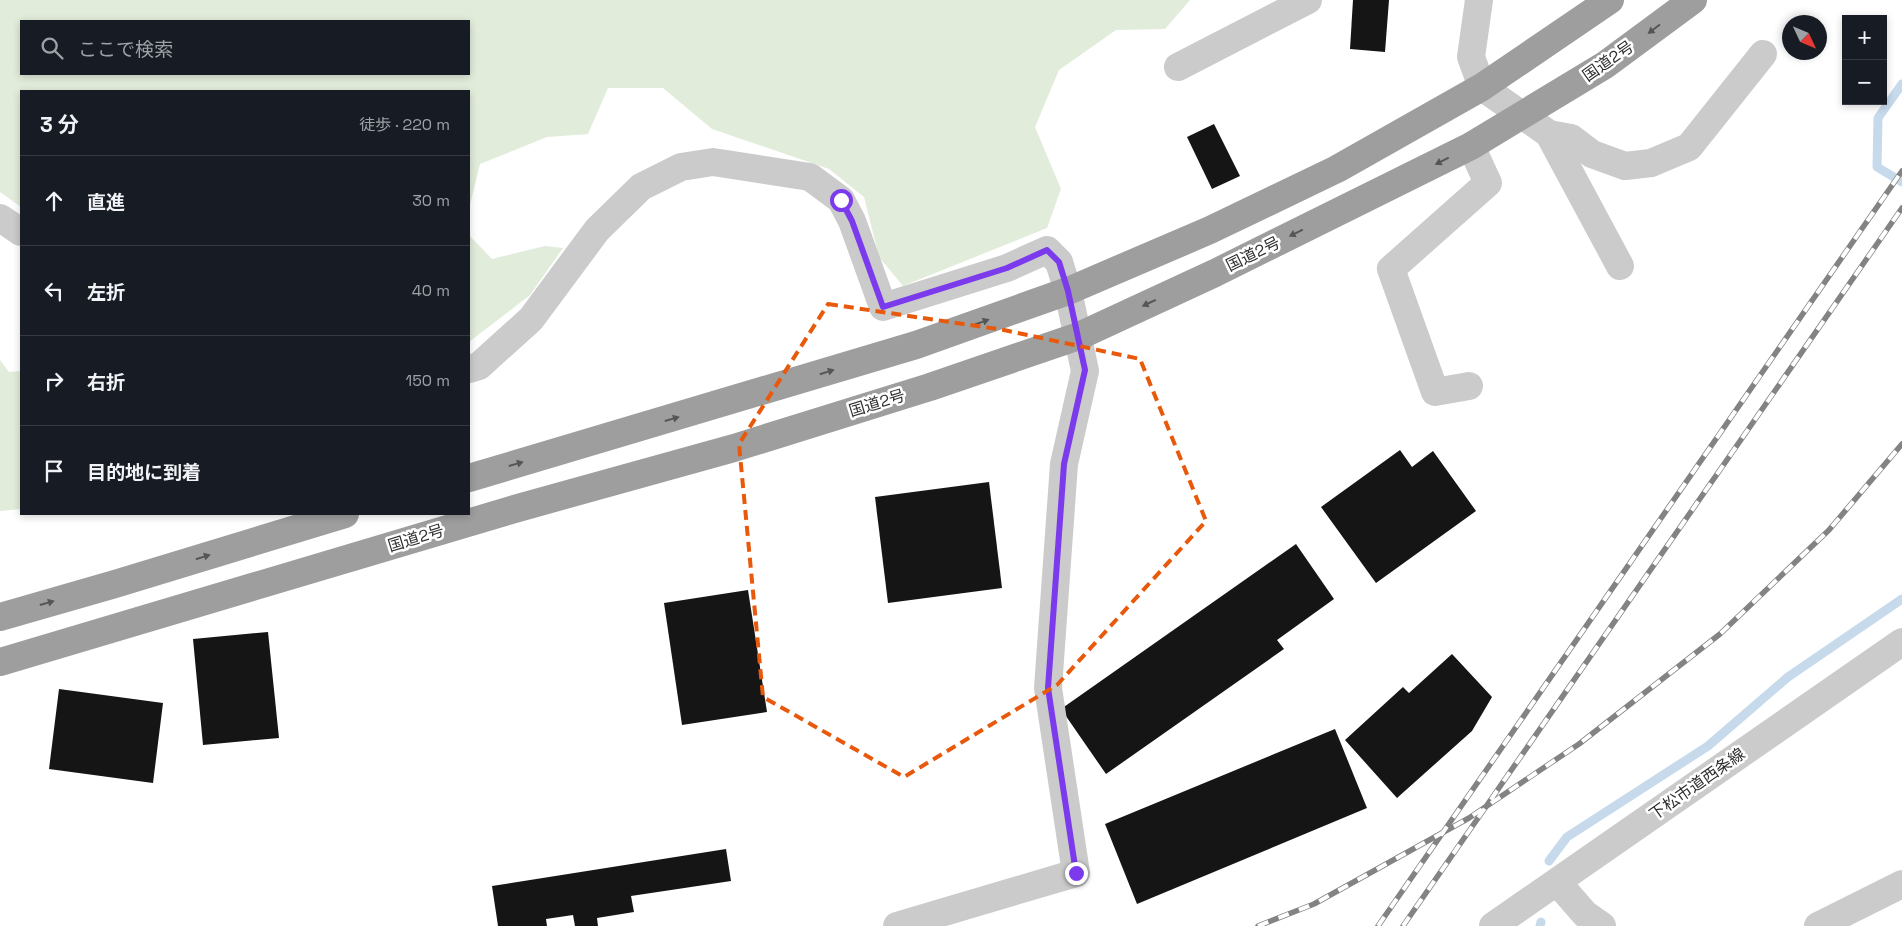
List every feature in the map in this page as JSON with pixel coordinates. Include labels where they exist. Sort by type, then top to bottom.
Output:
[{"type":"highway","points":[[470,478],[916,345],[1068,291],[1210,230],[1337,169],[1482,87],[1610,0]]},
{"type":"highway","name":"国道2号","points":[[0,662],[509,511],[734,448],[930,387],[1079,336],[1250,256],[1471,146],[1605,65],[1693,0]]},
{"type":"highway","points":[[0,616],[115,584],[342,515]]},
{"type":"street","points":[[1178,67],[1308,0]]},
{"type":"street","points":[[1477,0],[1471,57],[1482,87],[1525,115],[1549,134],[1620,266]]},
{"type":"street","points":[[1549,134],[1571,138],[1592,154],[1625,166],[1651,164],[1689,147],[1763,54]]},
{"type":"street","points":[[1469,386],[1435,392],[1391,269],[1488,183],[1471,146]]},
{"type":"street","points":[[470,369],[479,366],[531,319],[597,230],[641,187],[681,166],[713,162],[810,177],[841,200],[852,221],[883,307],[1007,268],[1047,250],[1059,262],[1079,336],[1085,370],[1064,464],[1048,688],[1076,873],[897,926]]},
{"type":"street","points":[[0,218],[20,231]]},
{"type":"street","name":"下松市道西条線","points":[[1493,926],[1902,642]]},
{"type":"street","points":[[1557,882],[1585,914],[1602,926]]},
{"type":"street","points":[[1818,926],[1902,884]]},
{"type":"highlighted area","points":[[828,304],[1004,330],[1140,359],[1206,521],[1057,685],[904,777],[763,697],[739,444]]},
{"type":"green space","points":[[0,0],[1190,0],[1165,29],[1116,30],[1059,70],[1035,127],[1061,189],[1047,228],[903,286],[879,257],[864,197],[829,169],[712,129],[663,88],[608,88],[588,134],[547,137],[480,164],[470,205],[470,90],[20,90],[20,206],[0,192]]},
{"type":"green space","points":[[470,236],[492,259],[545,246],[563,248],[530,295],[470,341]]},
{"type":"green space","points":[[0,360],[9,372],[20,371],[20,509],[0,511]]},
{"type":"building","points":[[1353,0],[1389,0],[1385,52],[1350,49]]},
{"type":"building","points":[[1214,124],[1240,176],[1212,189],[1187,137]]},
{"type":"building","points":[[1400,450],[1412,467],[1433,451],[1476,511],[1376,583],[1321,507]]},
{"type":"building","points":[[989,482],[1002,588],[888,603],[875,497]]},
{"type":"building","points":[[1296,544],[1334,599],[1277,640],[1284,649],[1106,774],[1061,709]]},
{"type":"building","points":[[748,590],[767,712],[682,725],[664,603]]},
{"type":"building","points":[[268,632],[279,738],[203,745],[193,639]]},
{"type":"building","points":[[1452,654],[1492,697],[1472,731],[1397,798],[1345,740],[1403,687],[1409,693]]},
{"type":"building","points":[[59,689],[163,703],[153,783],[49,769]]},
{"type":"building","points":[[1335,729],[1367,808],[1137,904],[1105,824]]},
{"type":"building","points":[[726,849],[731,881],[631,896],[634,912],[597,918],[598,926],[575,926],[573,915],[546,919],[547,926],[498,926],[492,886]]},
{"type":"waterway","points":[[1902,84],[1878,118],[1877,167],[1902,182]]},
{"type":"waterway","points":[[1549,861],[1567,837],[1708,746],[1788,677],[1902,599]]},
{"type":"waterway","points":[[1540,926],[1541,922]]},
{"type":"railway","points":[[1378,926],[1902,171]]},
{"type":"railway","points":[[1403,926],[1902,208]]},
{"type":"railway","points":[[1258,926],[1314,904],[1469,818],[1579,744],[1720,634],[1829,530],[1902,444]]},
{"type":"route","points":[[841,200],[852,221],[883,307],[1007,268],[1047,250],[1059,262],[1079,336],[1085,370],[1064,464],[1048,688],[1076,873]]}]
